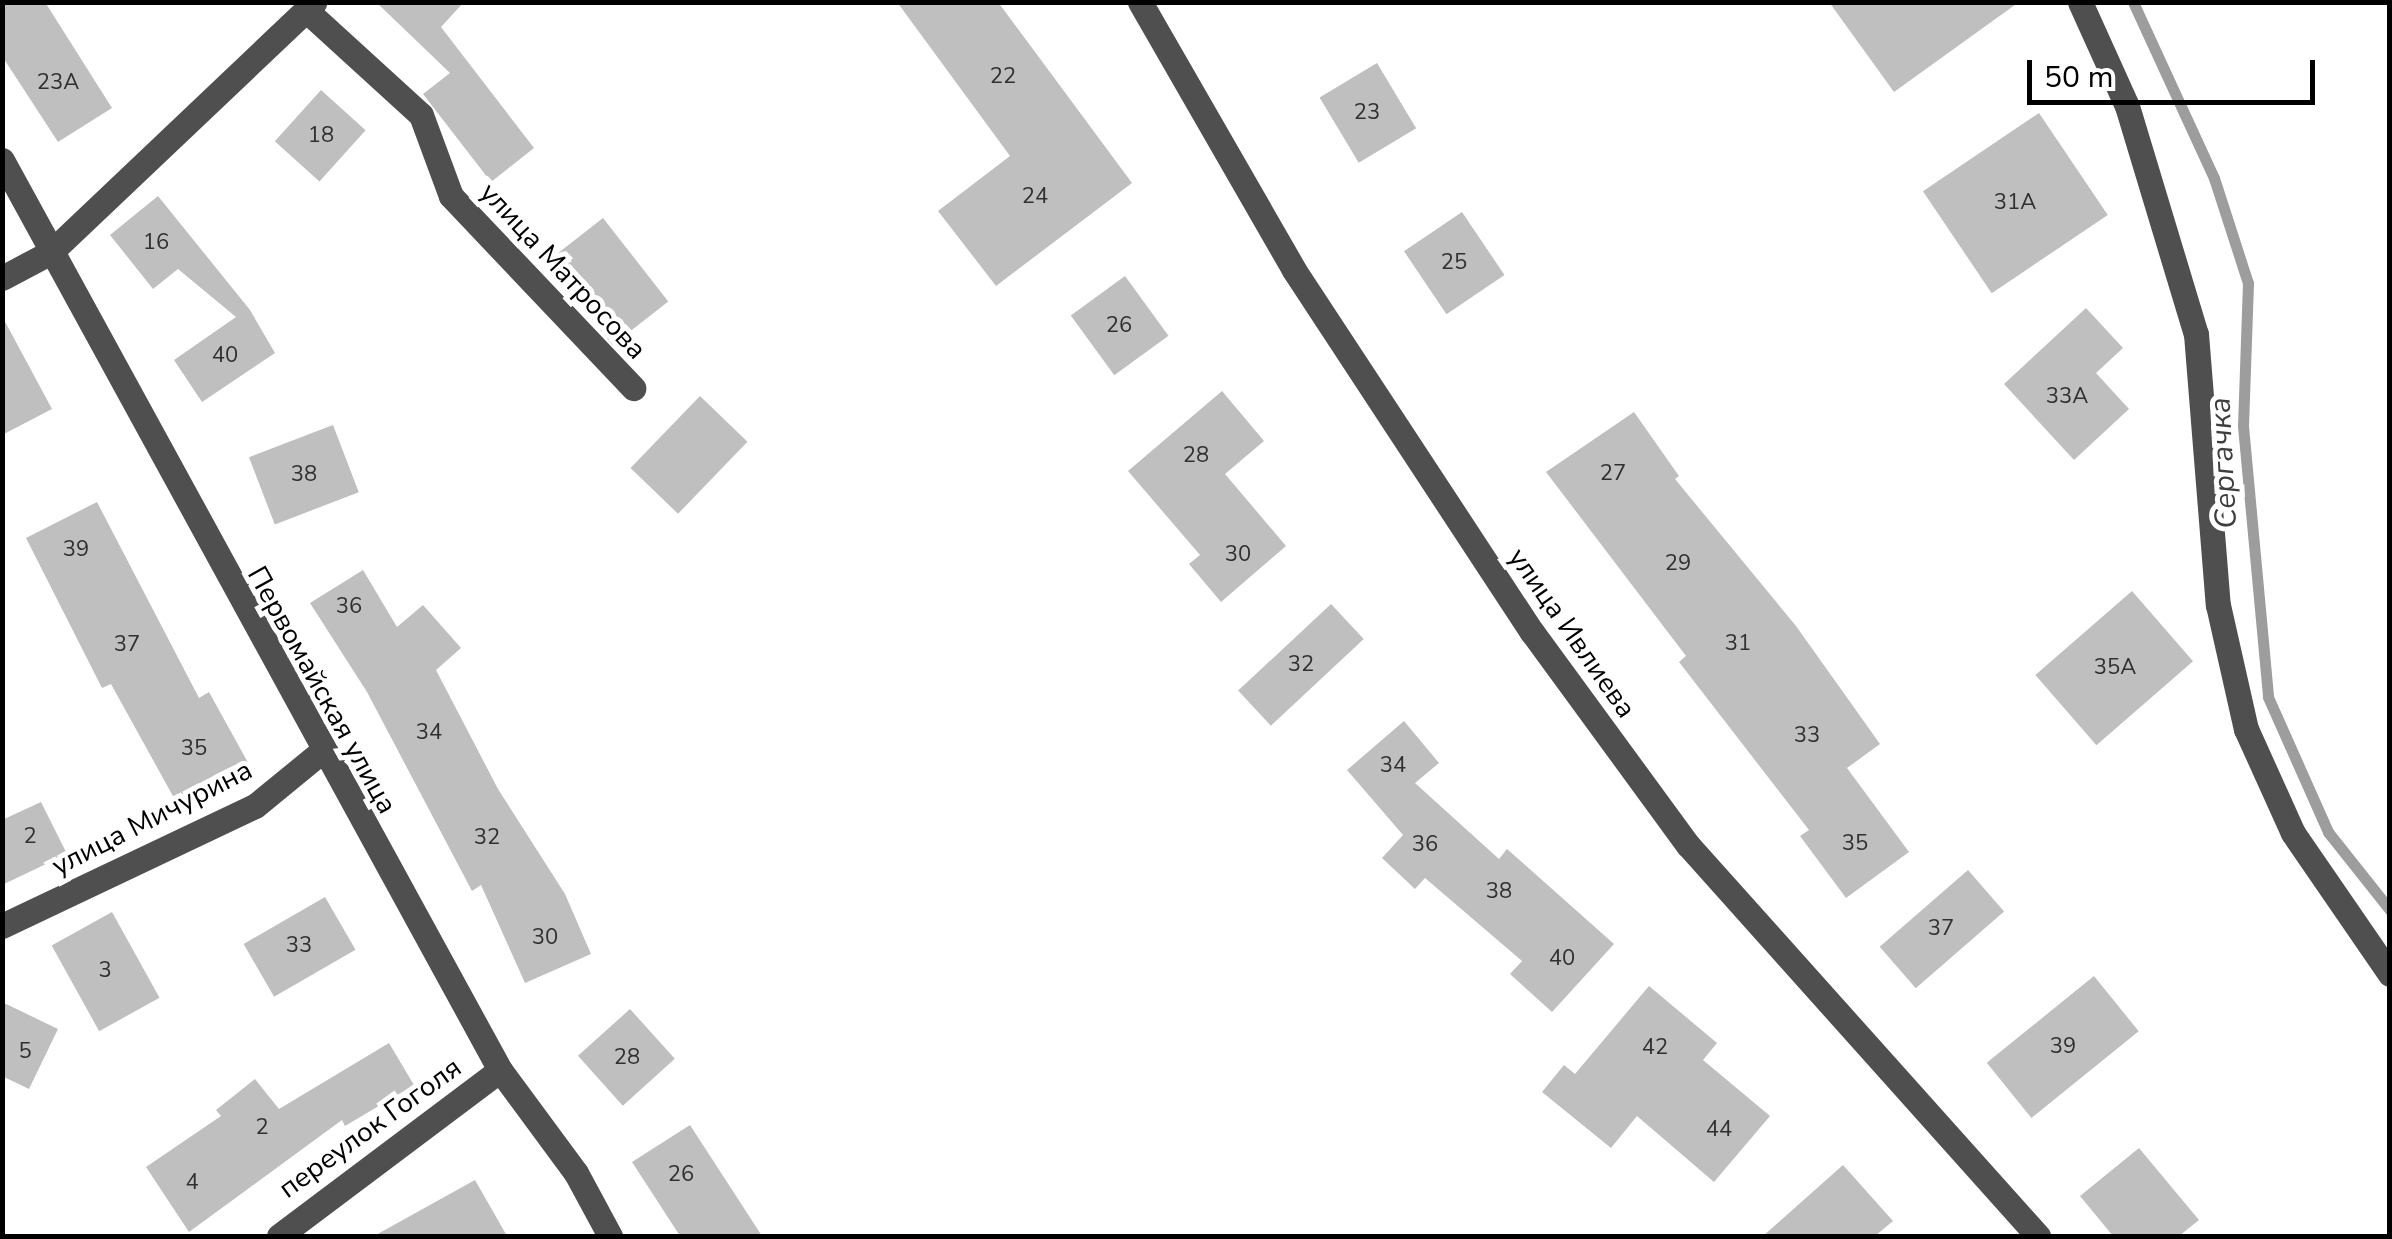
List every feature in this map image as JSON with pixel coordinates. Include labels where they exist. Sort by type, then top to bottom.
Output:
[{"type":"street","name":"улица Ивлиева","points":[[1140,2],[1294,270],[1588,708],[1688,846],[2038,1236]]},
{"type":"street","points":[[2080,2],[2126,106],[2196,334],[2218,605],[2246,728],[2293,834],[2390,974]]},
{"type":"street","name":"улица Матросова","points":[[2,278],[51,252],[311,7],[420,115],[450,196],[632,388]]},
{"type":"street","name":"Первомайская улица","points":[[2,160],[321,752],[500,1070],[576,1173],[610,1236]]},
{"type":"street","name":"улица Мичурина","points":[[2,926],[255,806],[321,752]]},
{"type":"street","name":"переулок Гоголя","points":[[278,1236],[500,1070]]},
{"type":"building","points":[[2,2],[45,2],[112,108],[58,142],[2,56]]},
{"type":"building","points":[[376,2],[464,2],[441,27],[534,148],[491,182],[423,94],[450,73]]},
{"type":"building","points":[[897,2],[998,2],[1132,183],[996,286],[938,211],[1010,156]]},
{"type":"building","points":[[1829,2],[2019,2],[1894,92]]},
{"type":"building","points":[[1377,63],[1416,128],[1359,163],[1320,98]]},
{"type":"building","points":[[321,90],[366,130],[319,181],[275,141]]},
{"type":"building","points":[[2039,113],[2108,215],[1992,293],[1923,191]]},
{"type":"building","points":[[158,196],[250,310],[275,353],[202,402],[174,360],[236,317],[178,269],[153,289],[110,235]]},
{"type":"building","points":[[1462,212],[1504,275],[1446,314],[1404,251]]},
{"type":"building","points":[[603,218],[668,302],[612,345],[547,262]]},
{"type":"building","points":[[1125,276],[1168,336],[1114,375],[1071,315]]},
{"type":"building","points":[[2086,308],[2123,348],[2096,373],[2129,409],[2074,460],[2004,384]]},
{"type":"building","points":[[2,316],[52,409],[2,435]]},
{"type":"building","points":[[1222,391],[1264,441],[1225,474],[1286,546],[1221,602],[1189,564],[1200,555],[1128,471]]},
{"type":"building","points":[[700,396],[747,442],[678,514],[631,468]]},
{"type":"building","points":[[1634,412],[1679,476],[1675,479],[1796,626],[1880,744],[1847,768],[1909,852],[1846,898],[1800,836],[1809,830],[1679,662],[1686,656],[1546,472]]},
{"type":"building","points":[[333,425],[359,492],[275,524],[249,457]]},
{"type":"building","points":[[97,502],[199,698],[209,692],[251,768],[179,807],[111,684],[102,688],[26,538]]},
{"type":"building","points":[[363,570],[397,627],[423,605],[461,648],[436,670],[498,789],[565,894],[591,954],[525,983],[481,885],[472,891],[367,692],[310,603]]},
{"type":"building","points":[[2132,591],[2193,661],[2096,745],[2035,675]]},
{"type":"building","points":[[1331,604],[1364,639],[1271,726],[1238,691]]},
{"type":"building","points":[[1404,721],[1439,763],[1415,783],[1499,859],[1507,849],[1614,944],[1552,1012],[1510,974],[1522,961],[1425,878],[1415,889],[1382,858],[1403,835],[1347,770]]},
{"type":"building","points":[[41,802],[67,854],[2,885],[2,820]]},
{"type":"building","points":[[1968,870],[2004,912],[1916,988],[1880,947]]},
{"type":"building","points":[[325,897],[356,950],[274,997],[244,944]]},
{"type":"building","points":[[112,912],[160,998],[99,1031],[52,945]]},
{"type":"building","points":[[2094,976],[2139,1031],[2031,1118],[1987,1063]]},
{"type":"building","points":[[1649,986],[1717,1043],[1703,1060],[1770,1116],[1714,1182],[1637,1116],[1611,1148],[1542,1092],[1564,1065],[1575,1074]]},
{"type":"building","points":[[2,1002],[58,1029],[29,1089],[2,1076]]},
{"type":"building","points":[[630,1009],[675,1059],[623,1106],[578,1056]]},
{"type":"building","points":[[389,1043],[414,1085],[345,1126],[342,1120],[189,1232],[146,1167],[221,1116],[216,1110],[255,1079],[279,1109]]},
{"type":"building","points":[[690,1125],[762,1236],[680,1236],[632,1162]]},
{"type":"building","points":[[2139,1148],[2199,1220],[2179,1236],[2113,1236],[2080,1196]]},
{"type":"building","points":[[1843,1165],[1893,1221],[1875,1236],[1763,1236]]},
{"type":"building","points":[[475,1180],[507,1236],[374,1236]]},
{"type":"waterway","name":"Сергачка","points":[[2133,2],[2214,178],[2248,283],[2243,426],[2268,697],[2328,832],[2390,910]]}]
